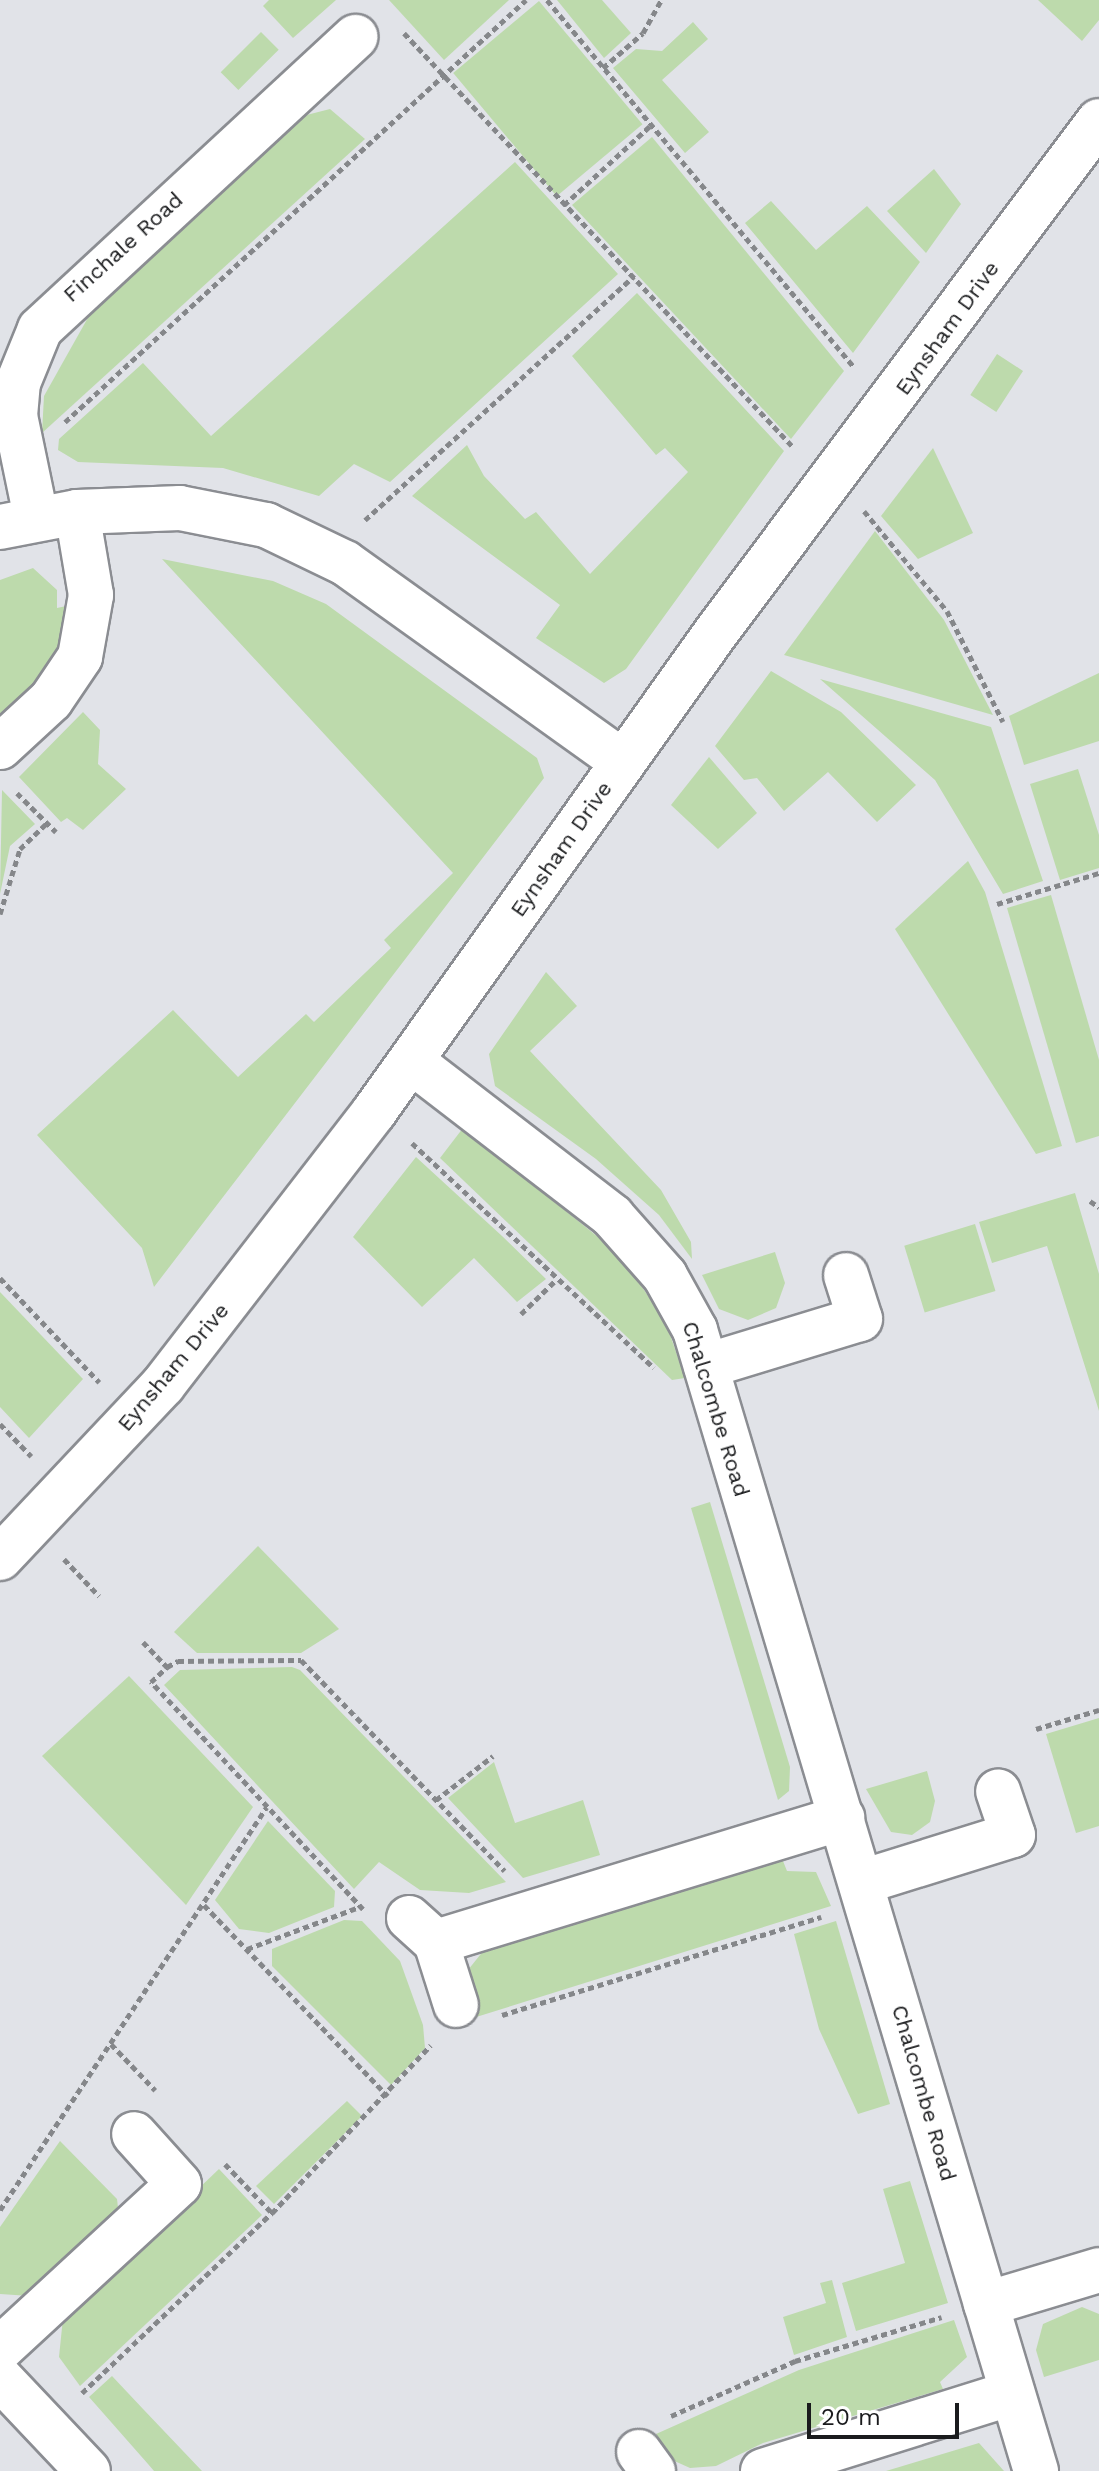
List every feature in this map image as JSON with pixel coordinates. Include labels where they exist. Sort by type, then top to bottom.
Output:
[{"type":"street","name":"Finchale Road","points":[[5,766],[80,657],[91,595],[38,519],[23,461],[18,383],[40,329],[374,29]]},
{"type":"street","name":"Eynsham Drive","points":[[0,1558],[133,1418],[374,1112],[623,762],[1099,121]]},
{"type":"street","points":[[38,519],[180,508],[266,525],[328,554],[623,762]]},
{"type":"street","name":"Chalcombe Road","points":[[411,1061],[612,1216],[665,1276],[686,1373],[842,1818],[1036,2471]]},
{"type":"street","points":[[686,1373],[860,1319],[846,1275]]},
{"type":"street","points":[[865,1892],[1013,1835],[998,1791]]},
{"type":"street","points":[[460,2020],[405,1925],[542,1909],[842,1818]]},
{"type":"street","points":[[0,2349],[179,2184],[134,2134]]},
{"type":"street","points":[[986,2304],[1099,2270]]},
{"type":"street","points":[[0,2378],[88,2471]]},
{"type":"street","points":[[763,2471],[1012,2393]]},
{"type":"path","points":[[23,461],[526,0]]},
{"type":"path","points":[[547,0],[888,408]]},
{"type":"path","points":[[603,68],[643,33],[661,0]]},
{"type":"path","points":[[374,29],[445,75],[564,205],[831,484],[918,569],[974,654],[1003,722]]},
{"type":"path","points":[[564,205],[650,126]]},
{"type":"path","points":[[328,554],[634,276]]},
{"type":"path","points":[[5,766],[56,832]]},
{"type":"path","points":[[0,914],[20,849],[47,823]]},
{"type":"path","points":[[997,904],[1099,873]]},
{"type":"path","points":[[374,1112],[557,1279],[686,1373]]},
{"type":"path","points":[[1090,1201],[1099,1207]]},
{"type":"path","points":[[0,1278],[133,1418]]},
{"type":"path","points":[[521,1314],[557,1279]]},
{"type":"path","points":[[143,1642],[167,1667]]},
{"type":"path","points":[[405,1925],[360,1906],[151,1682],[178,1661],[301,1660],[542,1909]]},
{"type":"path","points":[[1036,1729],[1099,1710]]},
{"type":"path","points":[[436,1800],[493,1756]]},
{"type":"path","points":[[0,2210],[267,1807]]},
{"type":"path","points":[[46,2427],[388,2096],[460,2020],[865,1892]]},
{"type":"path","points":[[204,1905],[388,2096]]},
{"type":"path","points":[[247,1949],[360,1906],[405,1925]]},
{"type":"path","points":[[652,2447],[795,2361],[986,2304]]},
{"type":"green space","points":[[269,0],[336,0],[293,38],[263,6]]},
{"type":"green space","points":[[389,0],[509,0],[444,60]]},
{"type":"green space","points":[[557,0],[602,0],[631,33],[604,58]]},
{"type":"green space","points":[[1038,0],[1099,0],[1099,20],[1082,41]]},
{"type":"green space","points":[[539,1],[642,124],[557,196],[453,73]]},
{"type":"green space","points":[[693,22],[708,39],[662,80],[709,132],[685,153],[613,68],[636,49],[662,51]]},
{"type":"green space","points":[[261,32],[279,50],[238,90],[221,72]]},
{"type":"green space","points":[[330,109],[365,139],[42,433],[44,396],[99,298],[291,119]]},
{"type":"green space","points":[[652,137],[844,371],[791,439],[572,205]]},
{"type":"green space","points":[[515,162],[618,274],[390,482],[354,464],[319,496],[223,468],[78,462],[58,450],[59,439],[143,363],[211,436]]},
{"type":"green space","points":[[934,169],[961,204],[926,253],[887,211]]},
{"type":"green space","points":[[771,201],[816,250],[867,206],[920,262],[853,353],[745,223]]},
{"type":"green space","points":[[637,293],[784,451],[626,669],[604,683],[536,638],[560,605],[412,496],[467,445],[484,476],[525,519],[536,512],[590,574],[688,472],[665,448],[656,455],[572,356]]},
{"type":"green space","points":[[997,354],[1023,371],[996,412],[970,395]]},
{"type":"green space","points":[[933,448],[973,533],[918,559],[881,516]]},
{"type":"green space","points":[[875,531],[944,620],[993,715],[784,655]]},
{"type":"green space","points":[[162,559],[273,581],[326,604],[537,758],[544,778],[154,1287],[142,1248],[37,1135],[173,1010],[238,1077],[306,1014],[314,1022],[391,948],[384,940],[453,873]]},
{"type":"green space","points":[[33,568],[57,590],[57,608],[71,605],[52,669],[0,721],[0,580]]},
{"type":"green space","points":[[771,671],[841,712],[916,785],[877,822],[828,772],[784,811],[757,778],[744,780],[715,746]]},
{"type":"green space","points":[[1099,673],[1099,741],[1024,765],[1009,716]]},
{"type":"green space","points":[[820,679],[991,727],[1043,881],[1003,894],[935,780]]},
{"type":"green space","points":[[83,712],[100,730],[98,764],[126,789],[83,830],[67,818],[61,822],[19,777]]},
{"type":"green space","points":[[709,757],[757,813],[718,849],[671,805]]},
{"type":"green space","points":[[1078,769],[1099,835],[1099,868],[1060,880],[1030,784]]},
{"type":"green space","points":[[2,790],[35,824],[10,846],[0,894]]},
{"type":"green space","points":[[968,861],[985,892],[1062,1146],[1036,1154],[895,929]]},
{"type":"green space","points":[[1051,895],[1099,1060],[1099,1136],[1076,1143],[1007,908]]},
{"type":"green space","points":[[546,972],[577,1006],[530,1051],[661,1190],[691,1242],[692,1259],[659,1215],[596,1159],[495,1086],[489,1054]]},
{"type":"green space","points":[[463,1128],[619,1254],[665,1320],[685,1378],[672,1380],[440,1158]]},
{"type":"green space","points":[[416,1157],[546,1279],[517,1302],[474,1258],[422,1307],[353,1237]]},
{"type":"green space","points":[[1075,1193],[1099,1274],[1099,1411],[1047,1246],[992,1263],[979,1222]]},
{"type":"green space","points":[[975,1224],[995,1291],[925,1313],[904,1246]]},
{"type":"green space","points":[[775,1252],[785,1283],[776,1308],[748,1320],[719,1309],[702,1275]]},
{"type":"green space","points":[[0,1292],[83,1379],[29,1438],[0,1407]]},
{"type":"green space","points":[[710,1502],[790,1767],[789,1791],[778,1800],[691,1508]]},
{"type":"green space","points":[[258,1546],[339,1629],[301,1653],[197,1653],[174,1632]]},
{"type":"green space","points":[[292,1667],[300,1670],[506,1882],[469,1893],[420,1890],[379,1862],[354,1889],[164,1685],[180,1670]]},
{"type":"green space","points":[[129,1676],[253,1807],[186,1905],[42,1756]]},
{"type":"green space","points":[[1099,1718],[1099,1826],[1076,1833],[1046,1734]]},
{"type":"green space","points":[[494,1762],[515,1823],[583,1800],[600,1855],[523,1878],[448,1798]]},
{"type":"green space","points":[[927,1771],[935,1801],[930,1822],[912,1835],[891,1832],[866,1789]]},
{"type":"green space","points":[[268,1821],[335,1891],[334,1907],[269,1933],[239,1929],[215,1900]]},
{"type":"green space","points":[[781,1856],[787,1871],[816,1872],[831,1906],[473,2018],[464,1975],[484,1950]]},
{"type":"green space","points":[[344,1920],[362,1921],[400,1961],[423,2025],[425,2048],[391,2085],[272,1966],[272,1949]]},
{"type":"green space","points":[[836,1921],[890,2104],[858,2114],[819,2029],[794,1934]]},
{"type":"green space","points":[[347,2101],[362,2116],[274,2204],[256,2186]]},
{"type":"green space","points":[[60,2141],[117,2199],[119,2216],[30,2296],[0,2294],[0,2227]]},
{"type":"green space","points":[[219,2169],[262,2215],[80,2386],[59,2357],[63,2318]]},
{"type":"green space","points":[[910,2181],[948,2303],[856,2331],[842,2283],[905,2263],[883,2189]]},
{"type":"green space","points":[[832,2280],[847,2337],[794,2355],[783,2317],[826,2303],[820,2283]]},
{"type":"green space","points":[[1082,2307],[1099,2314],[1099,2360],[1044,2377],[1036,2350],[1043,2324]]},
{"type":"green space","points":[[954,2320],[967,2357],[940,2382],[943,2389],[763,2443],[716,2466],[690,2468],[670,2459],[656,2434],[799,2370]]},
{"type":"green space","points":[[112,2376],[202,2471],[154,2471],[89,2397]]},
{"type":"green space","points":[[979,2443],[1004,2471],[886,2471]]}]
